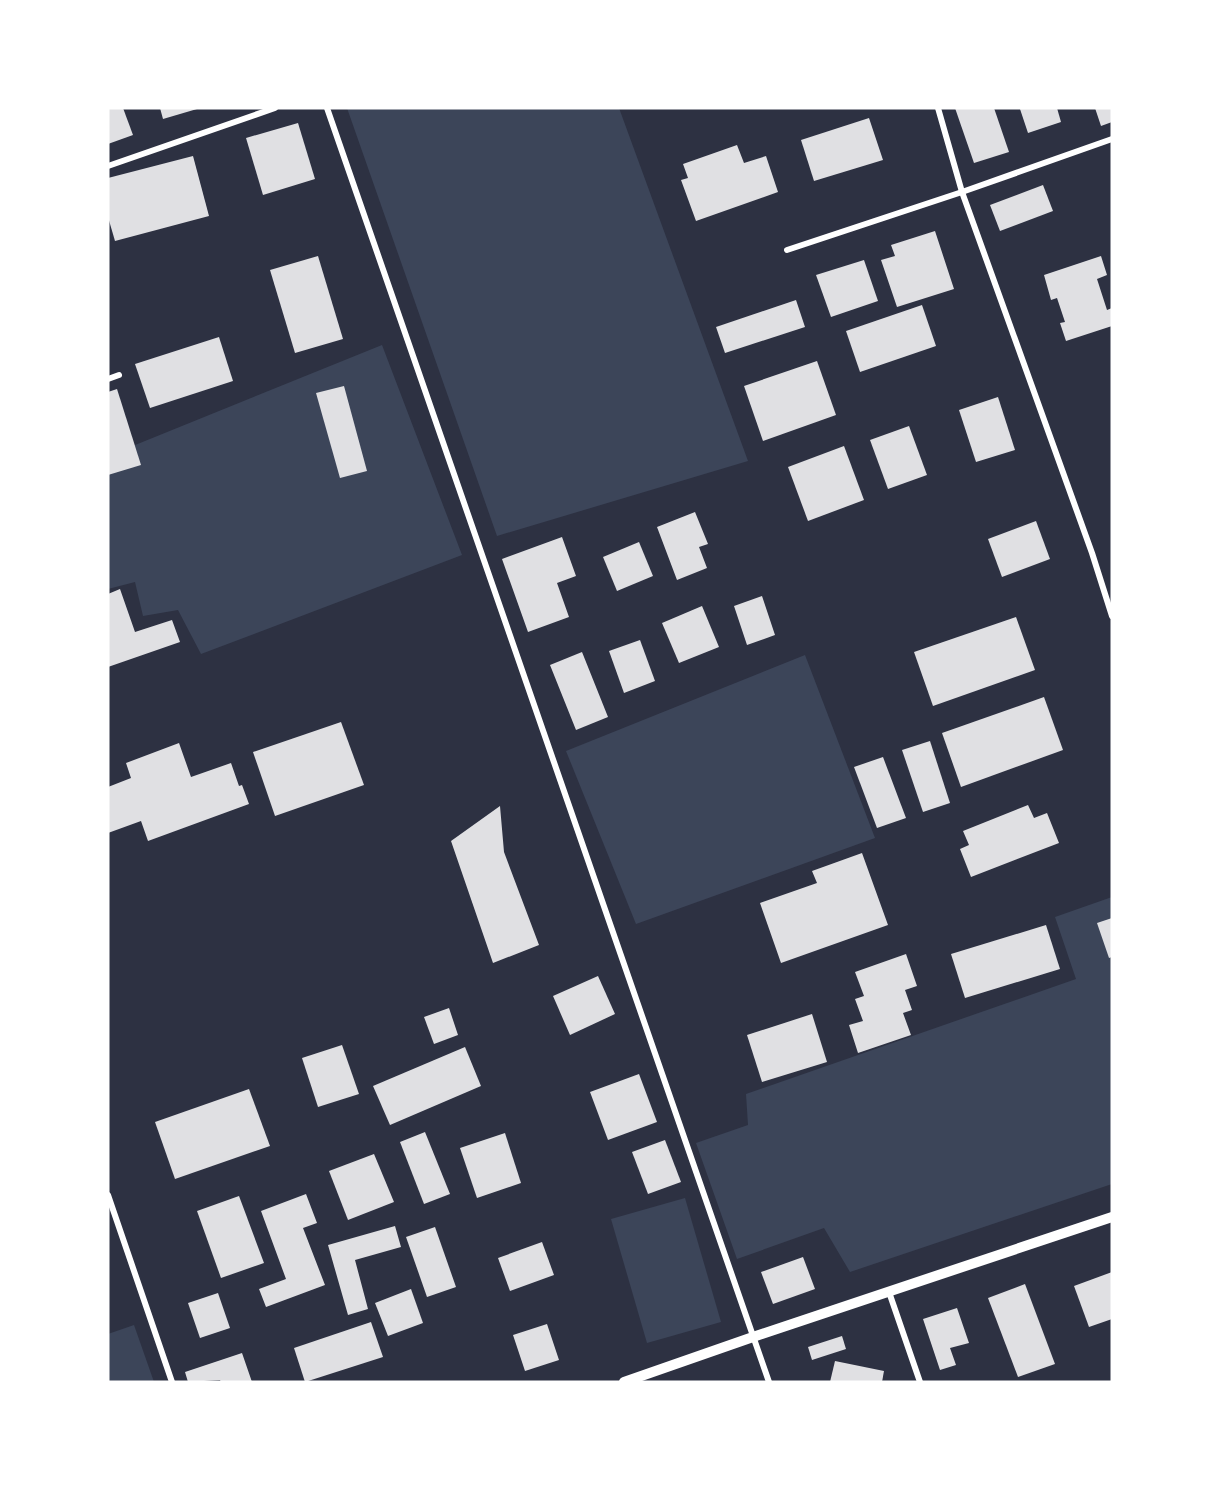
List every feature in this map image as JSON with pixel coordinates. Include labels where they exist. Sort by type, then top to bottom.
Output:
[{"type":"street","points":[[108,166],[275,108]]},
{"type":"street","points":[[327,108],[769,1382]]},
{"type":"street","points":[[938,108],[962,192],[1092,554],[1112,616]]},
{"type":"street","points":[[787,250],[1112,139]]},
{"type":"street","points":[[108,379],[119,375]]},
{"type":"street","points":[[108,1195],[172,1382]]},
{"type":"street","points":[[624,1382],[1112,1217]]},
{"type":"street","points":[[889,1292],[920,1382]]},
{"type":"shaded area","points":[[347,108],[619,108],[748,461],[497,536]]},
{"type":"shaded area","points":[[382,345],[462,555],[201,654],[178,610],[143,616],[135,582],[108,589],[108,456]]},
{"type":"shaded area","points":[[805,655],[875,838],[636,924],[566,751]]},
{"type":"shaded area","points":[[1112,897],[1112,1184],[850,1272],[824,1228],[737,1259],[696,1143],[748,1125],[746,1094],[1076,979],[1055,917]]},
{"type":"shaded area","points":[[685,1198],[721,1322],[647,1343],[611,1219]]},
{"type":"shaded area","points":[[134,1325],[154,1382],[108,1382],[108,1334]]},
{"type":"building","points":[[108,108],[123,108],[133,135],[108,144]]},
{"type":"building","points":[[160,108],[197,108],[197,109],[163,119]]},
{"type":"building","points":[[955,108],[994,108],[1009,152],[974,163]]},
{"type":"building","points":[[1057,108],[1061,122],[1028,133],[1020,109]]},
{"type":"building","points":[[1095,108],[1112,108],[1112,122],[1101,126]]},
{"type":"building","points":[[869,118],[883,160],[814,181],[801,140]]},
{"type":"building","points":[[298,123],[315,179],[263,195],[246,138]]},
{"type":"building","points":[[737,145],[744,163],[766,156],[778,192],[696,221],[681,180],[688,178],[683,164]]},
{"type":"building","points":[[193,156],[209,216],[115,241],[108,217],[108,178]]},
{"type":"building","points":[[1043,185],[1053,211],[1000,231],[990,205]]},
{"type":"building","points":[[935,231],[954,289],[897,307],[881,260],[895,256],[891,245]]},
{"type":"building","points":[[318,256],[343,339],[295,353],[270,270]]},
{"type":"building","points":[[1101,256],[1107,275],[1097,279],[1107,310],[1112,308],[1112,326],[1066,341],[1060,323],[1065,322],[1057,298],[1051,300],[1044,275]]},
{"type":"building","points":[[864,260],[878,301],[831,317],[816,275]]},
{"type":"building","points":[[796,300],[805,327],[725,353],[716,327]]},
{"type":"building","points":[[922,305],[936,346],[860,372],[846,331]]},
{"type":"building","points":[[219,337],[233,381],[150,408],[135,364]]},
{"type":"building","points":[[817,361],[836,415],[763,441],[744,386]]},
{"type":"building","points":[[344,386],[367,471],[340,478],[316,393]]},
{"type":"building","points":[[117,389],[141,465],[108,475],[108,392]]},
{"type":"building","points":[[998,397],[1015,450],[976,462],[959,410]]},
{"type":"building","points":[[909,426],[927,475],[888,489],[870,440]]},
{"type":"building","points":[[844,446],[864,500],[808,521],[788,467]]},
{"type":"building","points":[[695,512],[708,544],[699,547],[707,568],[677,580],[657,527]]},
{"type":"building","points":[[1036,521],[1050,559],[1002,577],[988,539]]},
{"type":"building","points":[[562,537],[576,576],[557,583],[569,617],[528,632],[502,559]]},
{"type":"building","points":[[639,542],[653,576],[617,591],[603,557]]},
{"type":"building","points":[[120,589],[135,632],[172,620],[180,642],[108,667],[108,594]]},
{"type":"building","points":[[762,596],[775,635],[747,645],[734,606]]},
{"type":"building","points":[[702,606],[719,647],[679,663],[662,623]]},
{"type":"building","points":[[1016,617],[1035,670],[933,706],[914,652]]},
{"type":"building","points":[[640,640],[655,681],[624,693],[609,651]]},
{"type":"building","points":[[582,652],[608,717],[576,730],[550,665]]},
{"type":"building","points":[[1044,697],[1063,750],[961,787],[942,733]]},
{"type":"building","points":[[341,722],[364,785],[275,816],[253,752]]},
{"type":"building","points":[[930,741],[950,803],[923,812],[902,750]]},
{"type":"building","points":[[179,743],[191,777],[231,763],[239,786],[242,785],[249,804],[148,841],[141,821],[108,833],[108,787],[131,778],[126,763]]},
{"type":"building","points":[[883,757],[906,818],[877,828],[854,767]]},
{"type":"building","points":[[1028,805],[1034,818],[1047,813],[1059,843],[971,877],[960,849],[969,845],[963,831]]},
{"type":"building","points":[[500,806],[504,852],[539,945],[493,963],[451,841]]},
{"type":"building","points":[[862,853],[888,925],[781,963],[760,903],[817,883],[812,871]]},
{"type":"building","points":[[1112,918],[1112,957],[1109,958],[1097,923]]},
{"type":"building","points":[[1046,925],[1060,969],[965,998],[951,954]]},
{"type":"building","points":[[906,954],[917,986],[905,990],[912,1010],[903,1013],[911,1035],[858,1053],[849,1025],[863,1021],[855,999],[864,996],[855,972]]},
{"type":"building","points":[[598,976],[615,1014],[570,1035],[553,996]]},
{"type":"building","points":[[449,1008],[458,1035],[434,1044],[424,1017]]},
{"type":"building","points":[[812,1014],[827,1062],[762,1082],[747,1035]]},
{"type":"building","points":[[342,1045],[359,1094],[318,1107],[302,1058]]},
{"type":"building","points":[[465,1047],[481,1086],[390,1125],[373,1086]]},
{"type":"building","points":[[639,1074],[657,1122],[608,1140],[590,1092]]},
{"type":"building","points":[[249,1089],[270,1146],[175,1179],[155,1122]]},
{"type":"building","points":[[425,1132],[450,1194],[424,1204],[400,1142]]},
{"type":"building","points":[[505,1133],[521,1183],[477,1198],[460,1148]]},
{"type":"building","points":[[665,1140],[681,1182],[648,1194],[632,1152]]},
{"type":"building","points":[[374,1154],[394,1202],[348,1220],[329,1171]]},
{"type":"building","points":[[306,1194],[317,1223],[303,1228],[325,1285],[266,1307],[259,1289],[286,1279],[261,1211]]},
{"type":"building","points":[[239,1196],[264,1263],[221,1278],[197,1211]]},
{"type":"building","points":[[395,1226],[401,1247],[355,1260],[368,1309],[348,1315],[328,1245]]},
{"type":"building","points":[[435,1227],[456,1287],[427,1297],[406,1237]]},
{"type":"building","points":[[542,1242],[554,1275],[510,1291],[498,1258]]},
{"type":"building","points":[[803,1257],[815,1289],[773,1304],[761,1272]]},
{"type":"building","points":[[1112,1272],[1112,1319],[1089,1327],[1074,1286]]},
{"type":"building","points":[[1025,1284],[1055,1364],[1018,1377],[988,1298]]},
{"type":"building","points":[[411,1289],[423,1323],[388,1336],[375,1303]]},
{"type":"building","points":[[218,1293],[230,1328],[200,1338],[188,1303]]},
{"type":"building","points":[[957,1308],[969,1343],[950,1348],[956,1365],[940,1370],[923,1319]]},
{"type":"building","points":[[371,1322],[383,1357],[305,1382],[294,1348]]},
{"type":"building","points":[[547,1324],[559,1360],[525,1371],[513,1335]]},
{"type":"building","points":[[842,1336],[846,1349],[812,1360],[808,1347]]},
{"type":"building","points":[[242,1353],[252,1382],[221,1382],[220,1380],[188,1382],[185,1372]]},
{"type":"building","points":[[835,1361],[884,1371],[882,1382],[830,1382]]}]
